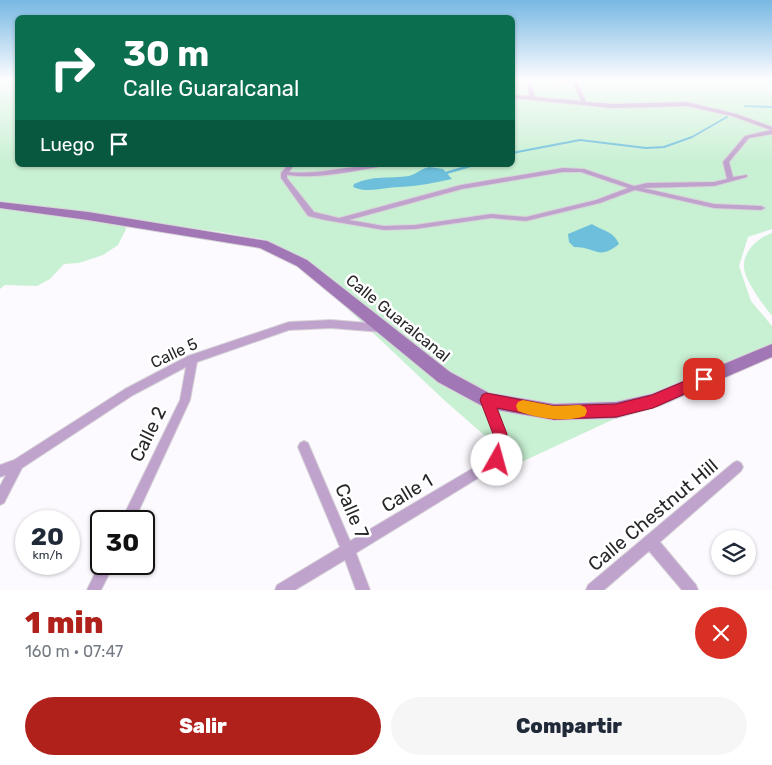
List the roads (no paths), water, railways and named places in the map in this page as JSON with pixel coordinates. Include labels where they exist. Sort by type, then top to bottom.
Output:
[{"type":"street","points":[[701,108],[749,120],[772,131]]},
{"type":"street","points":[[730,179],[726,162],[746,138],[749,120]]},
{"type":"street","points":[[746,138],[772,131]]},
{"type":"street","points":[[289,167],[284,173],[284,178],[311,214],[384,228],[415,227],[491,216],[526,219],[598,202],[647,185],[714,184],[745,176]]},
{"type":"street","points":[[284,173],[312,176],[366,167]]},
{"type":"street","points":[[337,220],[461,187],[563,170],[582,170],[634,188],[714,206],[761,208]]},
{"type":"street","name":"Calle Guaralcanal","points":[[0,206],[88,216],[262,244],[302,263],[444,377],[486,400],[554,412],[616,410],[653,401],[772,350]]},
{"type":"street","name":"Calle 5","points":[[0,471],[18,464],[129,392],[192,359],[289,326],[331,324],[382,328]]},
{"type":"street","name":"Calle 2","points":[[132,510],[185,400],[192,359]]},
{"type":"street","name":"Calle 1","points":[[282,590],[497,460],[500,434],[486,400]]},
{"type":"street","name":"Calle 7","points":[[304,447],[363,590]]},
{"type":"street","points":[[0,498],[18,464]]},
{"type":"street","name":"Calle Chestnut Hill","points":[[593,590],[737,468]]},
{"type":"street","points":[[651,542],[691,590]]},
{"type":"street","points":[[94,590],[102,575]]},
{"type":"water","points":[[429,167],[443,169],[452,179],[376,190],[353,187],[354,184],[368,179],[409,176]]},
{"type":"water","points":[[592,224],[614,236],[619,244],[606,252],[597,252],[574,247],[569,242],[568,234]]},
{"type":"waterway","points":[[515,152],[580,140],[646,148],[664,147],[692,137],[727,117]]},
{"type":"waterway","points":[[446,173],[466,167]]}]
